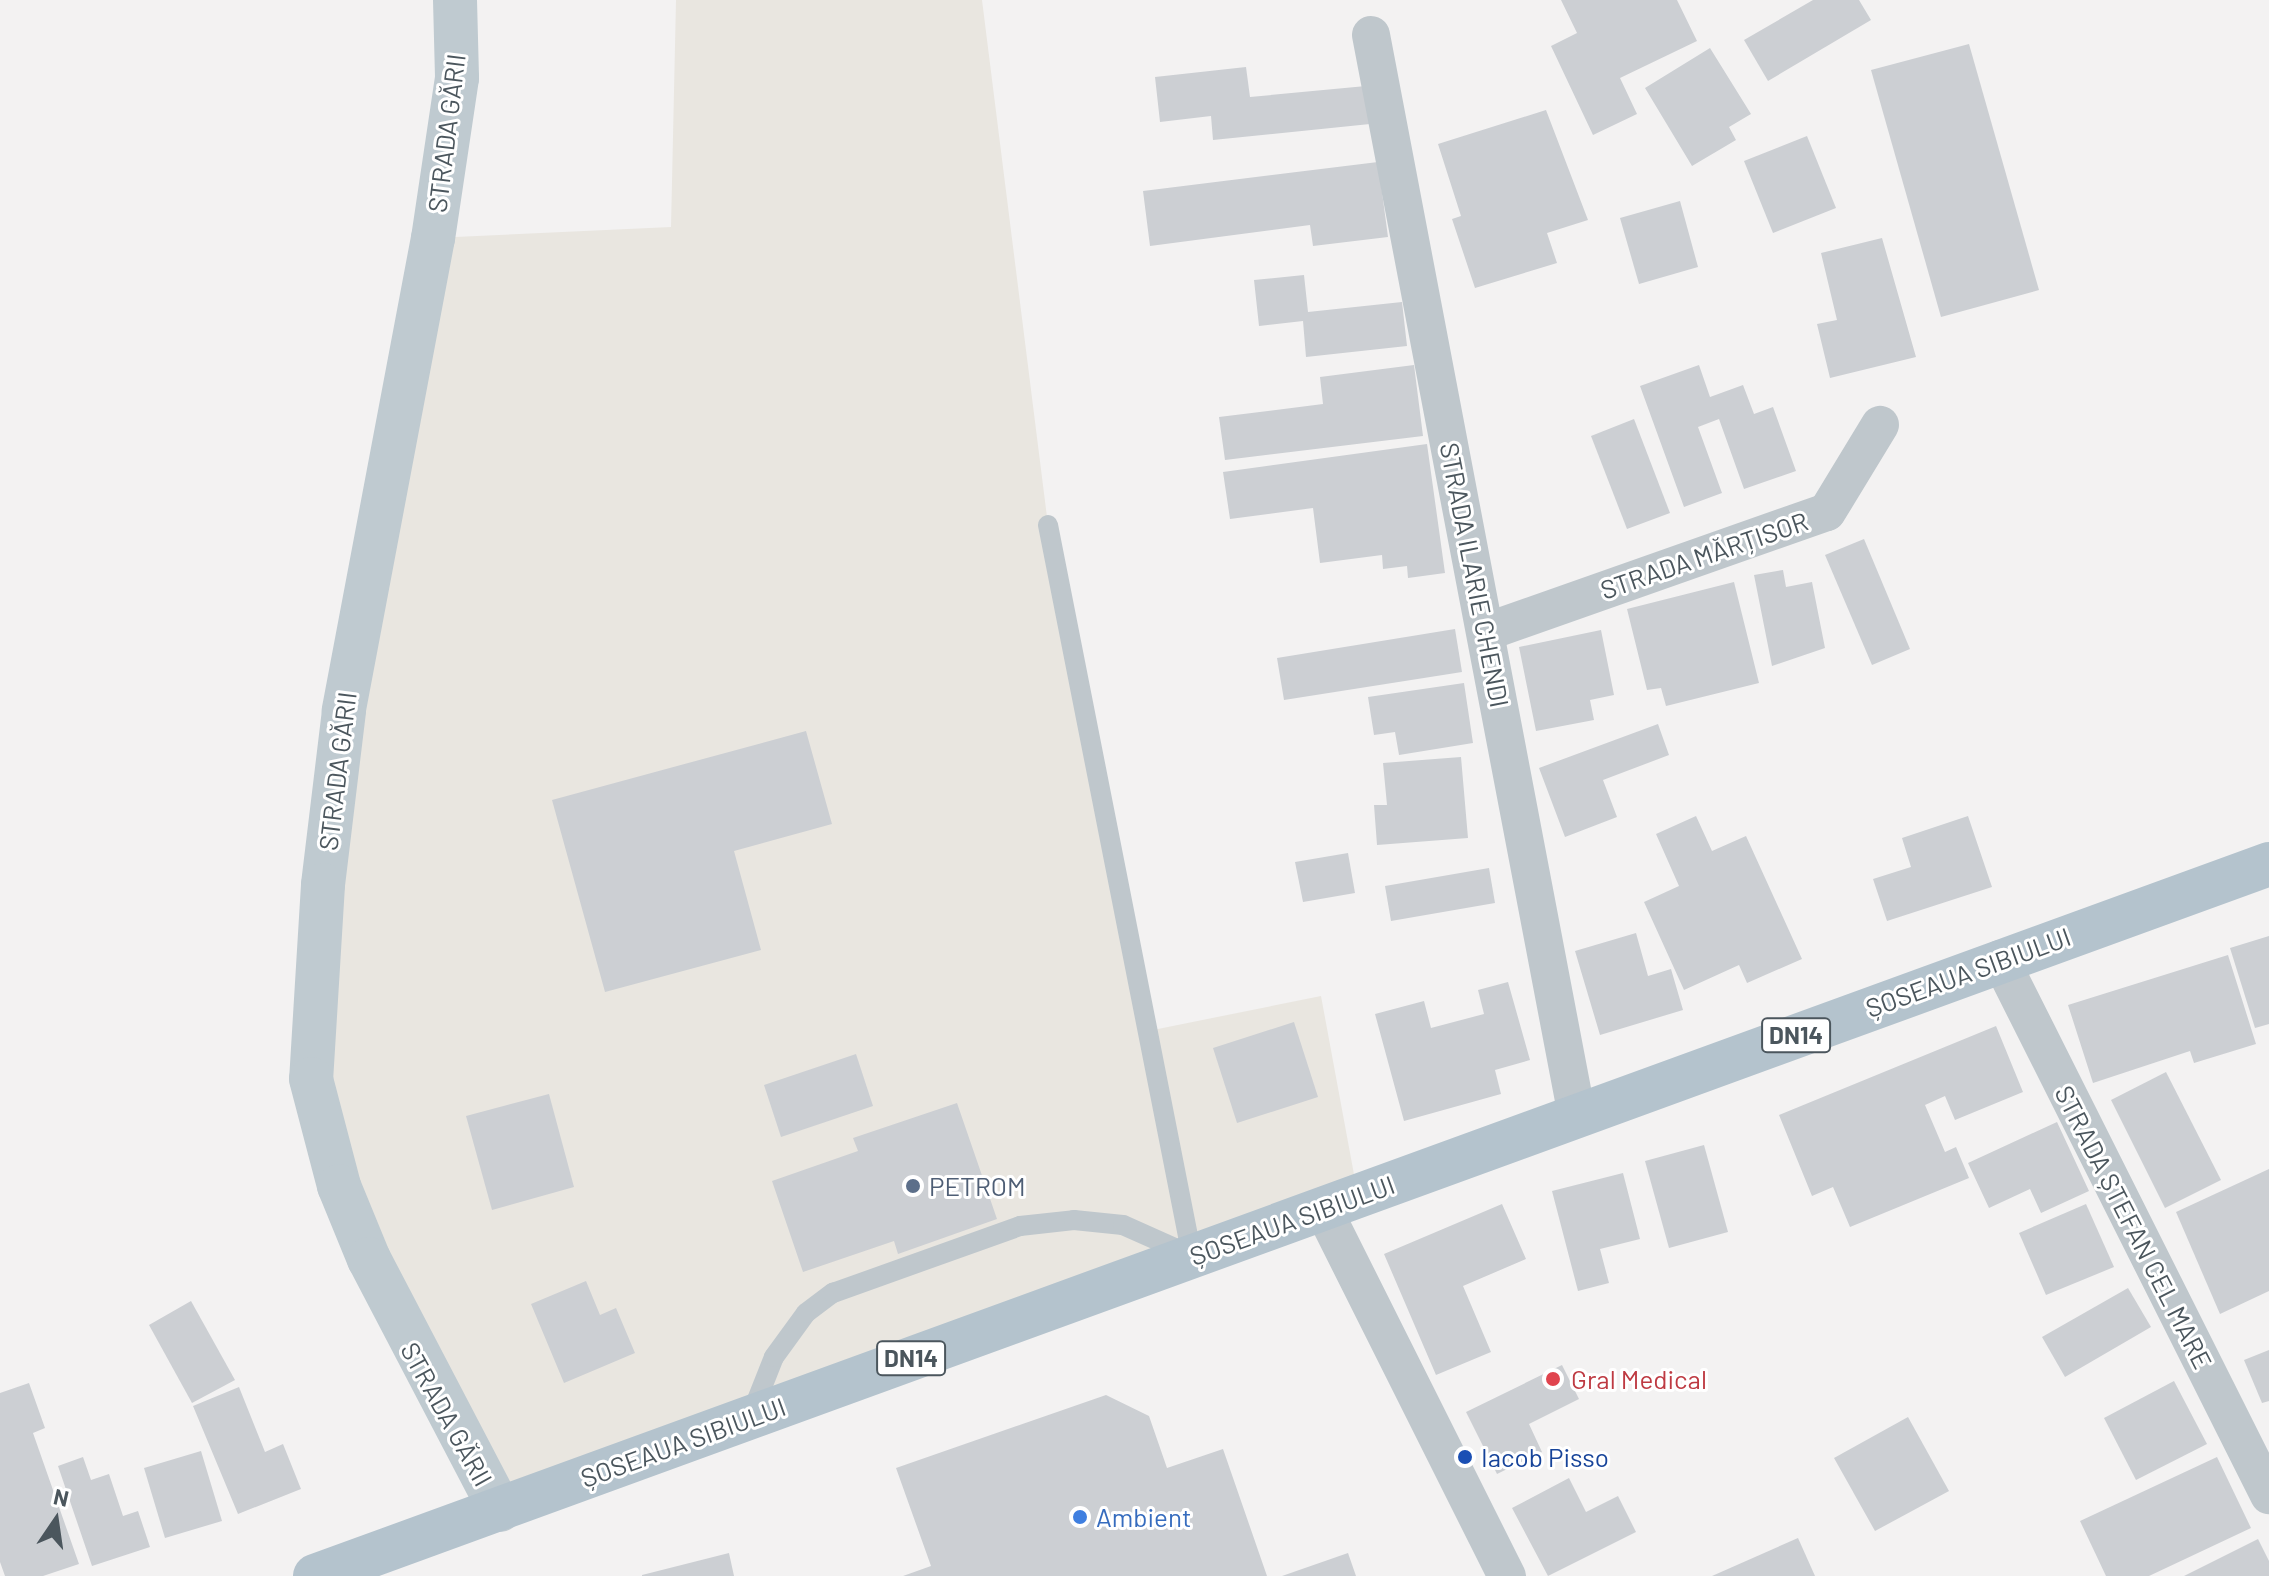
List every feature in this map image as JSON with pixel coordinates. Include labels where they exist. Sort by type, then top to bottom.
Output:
[{"type":"main road","name":"STRADA GĂRII","points":[[455,0],[457,78],[431,253],[344,711],[323,885],[311,1079],[339,1186],[369,1259],[500,1510]]},
{"type":"main road","name":"ȘOSEAUA SIBIULUI","points":[[315,1576],[366,1568],[500,1510],[750,1416],[2000,959],[2269,864]]},
{"type":"street","name":"STRADA ILARIE CHENDI","points":[[1371,35],[1577,1116]]},
{"type":"street","name":"STRADA MĂRȚISOR","points":[[1486,632],[1827,512],[1880,425]]},
{"type":"street","name":"STRADA ȘTEFAN CEL MARE","points":[[2000,959],[2269,1495]]},
{"type":"street","points":[[1323,1209],[1496,1573]]},
{"type":"lane","points":[[1048,525],[1192,1256]]},
{"type":"lane","points":[[750,1416],[774,1357],[806,1313],[833,1293],[1020,1226],[1061,1222],[1123,1225],[1192,1256]]},
{"type":"shaded area","points":[[676,0],[982,0],[1048,525],[1148,1031],[1321,996],[1358,1196],[500,1510],[311,1079],[433,238],[671,227]]},
{"type":"building","points":[[1561,0],[1677,0],[1697,41],[1620,78],[1637,114],[1593,135],[1551,46],[1577,33]]},
{"type":"building","points":[[1813,0],[1859,0],[1871,20],[1768,81],[1744,40]]},
{"type":"building","points":[[1969,44],[2039,290],[1941,317],[1871,70]]},
{"type":"building","points":[[1710,48],[1751,114],[1729,127],[1736,140],[1692,166],[1645,88]]},
{"type":"building","points":[[1246,67],[1250,97],[1366,86],[1370,124],[1213,140],[1211,116],[1160,122],[1155,77]]},
{"type":"building","points":[[1546,110],[1588,220],[1547,233],[1557,263],[1475,288],[1452,219],[1461,216],[1438,144]]},
{"type":"building","points":[[1807,136],[1836,208],[1773,233],[1744,161]]},
{"type":"building","points":[[1378,162],[1388,237],[1313,246],[1310,225],[1150,246],[1143,191]]},
{"type":"building","points":[[1680,201],[1698,267],[1639,284],[1620,218]]},
{"type":"building","points":[[1882,238],[1916,357],[1830,378],[1817,324],[1837,320],[1821,253]]},
{"type":"building","points":[[1304,275],[1308,312],[1402,302],[1407,346],[1306,357],[1303,321],[1259,326],[1254,280]]},
{"type":"building","points":[[1414,365],[1423,436],[1225,460],[1219,417],[1323,404],[1320,377]]},
{"type":"building","points":[[1699,365],[1710,397],[1743,385],[1754,414],[1773,407],[1796,471],[1744,489],[1719,419],[1698,427],[1722,493],[1684,507],[1640,386]]},
{"type":"building","points":[[1634,419],[1670,513],[1627,529],[1591,436]]},
{"type":"building","points":[[1427,444],[1445,573],[1408,578],[1407,566],[1383,569],[1382,555],[1320,563],[1313,508],[1230,519],[1223,472]]},
{"type":"building","points":[[1864,539],[1910,649],[1872,665],[1825,555]]},
{"type":"building","points":[[1783,570],[1786,587],[1812,582],[1825,648],[1772,666],[1754,575]]},
{"type":"building","points":[[1734,582],[1759,683],[1666,706],[1661,688],[1647,690],[1627,609]]},
{"type":"building","points":[[1455,629],[1462,672],[1284,700],[1277,658]]},
{"type":"building","points":[[1601,630],[1614,695],[1590,700],[1594,720],[1536,731],[1519,647]]},
{"type":"building","points":[[1464,683],[1473,743],[1399,755],[1395,732],[1374,735],[1368,697]]},
{"type":"building","points":[[1658,724],[1669,755],[1603,780],[1617,817],[1565,837],[1539,768]]},
{"type":"building","points":[[806,731],[832,824],[734,851],[761,950],[605,992],[552,800]]},
{"type":"building","points":[[1461,757],[1468,838],[1377,845],[1374,805],[1387,805],[1383,763]]},
{"type":"building","points":[[1696,816],[1712,851],[1746,836],[1802,959],[1747,983],[1739,965],[1684,990],[1644,902],[1679,886],[1656,834]]},
{"type":"building","points":[[1968,816],[1992,887],[1887,921],[1873,879],[1911,867],[1902,838]]},
{"type":"building","points":[[1348,853],[1355,893],[1303,902],[1295,862]]},
{"type":"building","points":[[1489,868],[1495,903],[1391,921],[1385,886]]},
{"type":"building","points":[[1636,933],[1648,976],[1671,969],[1683,1010],[1600,1035],[1575,951]]},
{"type":"building","points":[[2269,936],[2269,1024],[2255,1028],[2230,948]]},
{"type":"building","points":[[2228,955],[2256,1044],[2194,1063],[2190,1051],[2093,1083],[2068,1005]]},
{"type":"building","points":[[1508,982],[1530,1060],[1495,1070],[1501,1094],[1404,1121],[1375,1014],[1424,1001],[1431,1028],[1484,1014],[1478,990]]},
{"type":"building","points":[[1294,1022],[1318,1097],[1237,1123],[1213,1048]]},
{"type":"building","points":[[1996,1026],[2023,1092],[1955,1120],[1945,1096],[1925,1105],[1945,1152],[1956,1147],[1969,1178],[1850,1227],[1833,1187],[1812,1196],[1779,1115]]},
{"type":"building","points":[[856,1054],[873,1106],[781,1137],[764,1085]]},
{"type":"building","points":[[2166,1072],[2221,1180],[2165,1208],[2111,1100]]},
{"type":"building","points":[[549,1094],[574,1187],[492,1210],[466,1116]]},
{"type":"building","points":[[957,1103],[997,1219],[898,1254],[894,1241],[803,1272],[772,1181],[858,1151],[853,1138]]},
{"type":"building","points":[[2057,1122],[2089,1191],[2041,1213],[2030,1189],[1989,1208],[1968,1163]]},
{"type":"building","points":[[1704,1145],[1728,1232],[1669,1248],[1645,1161]]},
{"type":"building","points":[[2269,1169],[2269,1291],[2220,1314],[2176,1212]]},
{"type":"building","points":[[1623,1173],[1640,1239],[1600,1249],[1609,1283],[1578,1291],[1552,1191]]},
{"type":"building","points":[[1502,1204],[1526,1259],[1463,1286],[1491,1352],[1436,1375],[1384,1254]]},
{"type":"building","points":[[2086,1204],[2114,1267],[2046,1295],[2019,1233]]},
{"type":"building","points":[[586,1281],[600,1315],[616,1308],[635,1353],[564,1383],[531,1304]]},
{"type":"building","points":[[2128,1288],[2151,1327],[2065,1377],[2042,1337]]},
{"type":"building","points":[[191,1301],[235,1380],[192,1403],[149,1325]]},
{"type":"building","points":[[2269,1350],[2269,1401],[2262,1403],[2244,1360]]},
{"type":"building","points":[[1562,1365],[1579,1399],[1529,1424],[1542,1452],[1497,1474],[1466,1412]]},
{"type":"building","points":[[2174,1381],[2207,1444],[2136,1480],[2104,1418]]},
{"type":"building","points":[[29,1383],[45,1428],[33,1433],[79,1564],[43,1576],[5,1576],[0,1562],[0,1393]]},
{"type":"building","points":[[239,1387],[265,1452],[283,1444],[301,1489],[238,1514],[193,1406]]},
{"type":"building","name":"Ambient","points":[[1106,1395],[1149,1416],[1167,1468],[1223,1449],[1267,1576],[903,1576],[931,1566],[896,1468]]},
{"type":"building","points":[[1908,1417],[1949,1491],[1875,1531],[1834,1458]]},
{"type":"building","points":[[201,1451],[222,1521],[165,1538],[144,1468]]},
{"type":"building","points":[[83,1457],[91,1480],[109,1474],[123,1516],[138,1511],[150,1547],[92,1566],[58,1466]]},
{"type":"building","points":[[2217,1457],[2251,1528],[2149,1576],[2106,1576],[2080,1521]]},
{"type":"building","points":[[1569,1478],[1586,1512],[1618,1496],[1636,1532],[1548,1576],[1512,1508]]},
{"type":"building","points":[[1798,1538],[1815,1576],[1712,1576]]},
{"type":"building","points":[[2258,1539],[2269,1561],[2269,1576],[2184,1576]]},
{"type":"building","points":[[729,1553],[734,1576],[642,1576],[642,1575]]},
{"type":"building","points":[[1348,1553],[1356,1576],[1282,1576]]},
{"type":"place","name":"PETROM","points":[[913,1186]]},
{"type":"place","name":"Gral Medical","points":[[1553,1379]]},
{"type":"place","name":"Iacob Pisso","points":[[1465,1457]]},
{"type":"place","name":"Ambient","points":[[1080,1517]]}]
